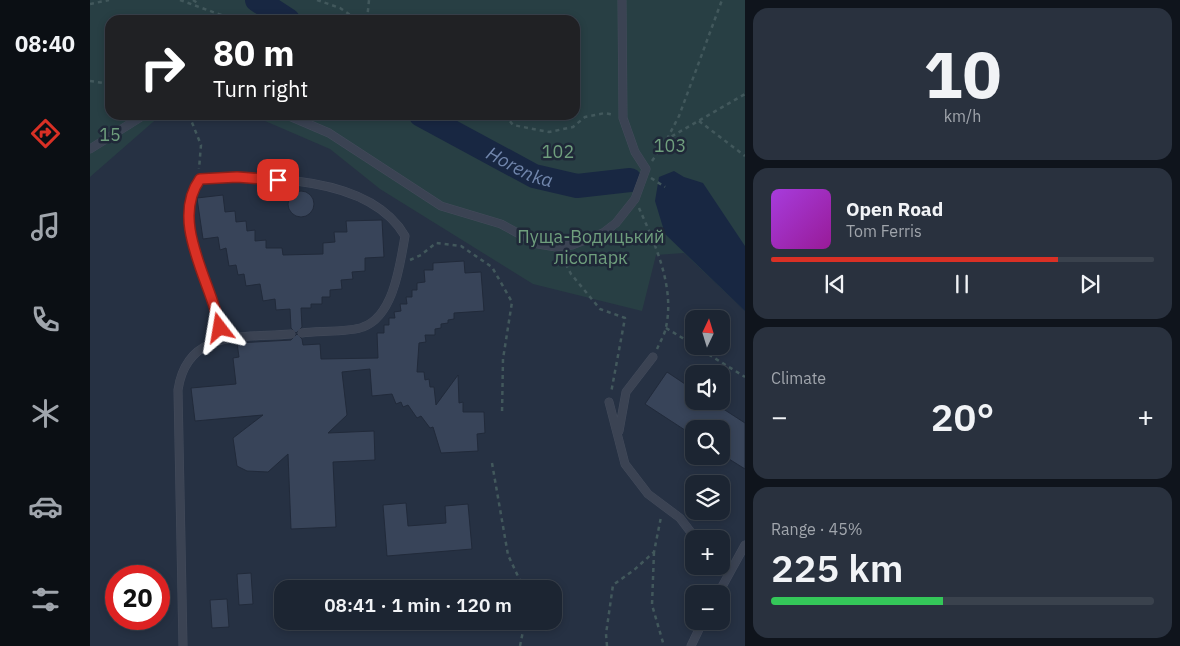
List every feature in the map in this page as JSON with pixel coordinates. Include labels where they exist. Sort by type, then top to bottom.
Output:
[{"type":"lane","points":[[298,120],[328,133],[441,206],[501,224],[538,244],[556,247],[572,245],[603,233],[616,223],[635,199],[646,170],[635,152],[623,118],[622,0]]},
{"type":"lane","points":[[90,149],[136,120]]},
{"type":"lane","points":[[222,340],[217,313],[193,244],[189,224],[192,190],[200,179],[237,177],[278,180],[334,188],[371,202],[396,222],[405,236],[390,301],[377,317],[364,327],[302,333]]},
{"type":"lane","points":[[183,646],[178,390],[181,372],[191,356],[204,346],[222,340],[291,334]]},
{"type":"lane","points":[[618,435],[626,392],[653,357]]},
{"type":"lane","points":[[609,402],[625,464],[648,494],[680,518],[689,530]]},
{"type":"lane","points":[[730,572],[745,545]]},
{"type":"lane","points":[[691,646],[699,630]]},
{"type":"path","points":[[90,4],[109,0]]},
{"type":"path","points":[[180,0],[200,5],[223,15]]},
{"type":"path","points":[[193,0],[200,5]]},
{"type":"path","points":[[317,0],[351,15]]},
{"type":"path","points":[[367,15],[369,0]]},
{"type":"path","points":[[646,170],[667,139],[679,116],[722,0]]},
{"type":"path","points":[[90,81],[105,83]]},
{"type":"path","points":[[667,139],[745,94]]},
{"type":"path","points":[[509,120],[513,125],[549,132],[573,127],[585,117],[605,113],[623,118]]},
{"type":"path","points":[[699,121],[745,156]]},
{"type":"path","points":[[656,181],[665,187]]},
{"type":"path","points":[[635,199],[661,261],[667,291],[666,328],[653,357]]},
{"type":"path","points":[[399,265],[421,255],[436,243],[461,246],[492,267],[512,302],[503,359],[502,414]]},
{"type":"path","points":[[556,247],[571,274],[600,309],[624,318],[609,402]]},
{"type":"path","points":[[666,328],[685,340]]},
{"type":"path","points":[[710,355],[745,377]]},
{"type":"path","points":[[492,463],[508,555],[520,580]]},
{"type":"path","points":[[664,506],[654,552],[652,605],[664,646]]},
{"type":"path","points":[[607,646],[606,634],[613,585],[654,552]]},
{"type":"path","points":[[520,646],[523,630]]},
{"type":"green space","points":[[90,0],[745,0],[745,311],[684,253],[656,255],[642,311],[533,284],[380,189],[330,149],[263,120],[580,120],[580,15],[105,15],[105,120],[155,120],[90,177]]},
{"type":"water","points":[[674,171],[684,177],[703,183],[745,246],[745,311],[665,234],[655,201],[659,177]]},
{"type":"building","points":[[301,191],[311,194],[314,204],[311,214],[301,217],[291,214],[288,204],[291,194]]},
{"type":"building","points":[[223,195],[225,212],[235,211],[236,222],[246,221],[247,231],[255,230],[255,241],[266,240],[266,248],[282,248],[283,255],[323,254],[323,243],[335,242],[334,232],[347,232],[346,221],[382,220],[384,257],[365,258],[365,271],[352,272],[353,279],[341,280],[342,289],[330,290],[330,297],[322,297],[322,304],[311,304],[311,308],[301,308],[302,327],[296,333],[291,328],[290,309],[276,310],[275,299],[263,301],[260,284],[246,286],[244,274],[238,275],[236,265],[229,266],[226,248],[220,250],[218,237],[203,239],[197,198]]},
{"type":"building","points":[[464,261],[465,273],[481,272],[484,311],[454,313],[454,319],[448,320],[448,323],[441,324],[441,328],[435,329],[435,335],[425,335],[426,342],[419,343],[417,372],[424,372],[425,380],[429,379],[430,387],[434,387],[436,405],[458,375],[459,403],[463,402],[463,412],[484,412],[485,433],[477,434],[478,451],[441,453],[433,427],[430,428],[421,416],[417,418],[408,405],[403,407],[401,402],[396,404],[392,394],[372,396],[370,369],[342,372],[347,415],[328,433],[374,431],[375,460],[333,462],[336,527],[291,529],[288,454],[268,472],[247,471],[237,466],[233,438],[263,415],[195,421],[191,388],[236,384],[233,358],[239,357],[237,343],[291,340],[297,334],[302,339],[303,345],[320,344],[321,359],[378,358],[377,333],[384,333],[384,325],[389,325],[389,318],[395,318],[394,312],[401,311],[400,304],[407,304],[406,297],[412,297],[412,290],[417,290],[417,283],[425,282],[424,270],[433,270],[433,263]]},
{"type":"building","points":[[667,372],[685,384],[685,410],[725,410],[745,423],[745,469],[730,460],[730,420],[685,420],[685,430],[645,404]]},
{"type":"building","points":[[406,503],[408,526],[446,523],[445,506],[468,504],[472,549],[387,556],[383,505]]},
{"type":"building","points":[[251,573],[253,604],[239,605],[237,574]]},
{"type":"building","points":[[227,599],[229,627],[212,628],[210,600]]},
{"type":"waterway","name":"Horenka","points":[[257,0],[280,15]]},
{"type":"waterway","name":"Horenka","points":[[430,120],[534,176],[577,186],[630,180]]},
{"type":"route","points":[[220,328],[217,313],[193,244],[189,224],[192,190],[200,179],[237,177],[278,180]]},
{"type":"park label","name":"15","points":[[110,135]]},
{"type":"park label","name":"103","points":[[670,146]]},
{"type":"park label","name":"102","points":[[558,152]]},
{"type":"park label","name":"Пуща-Водицький лісопарк","points":[[591,247]]}]
